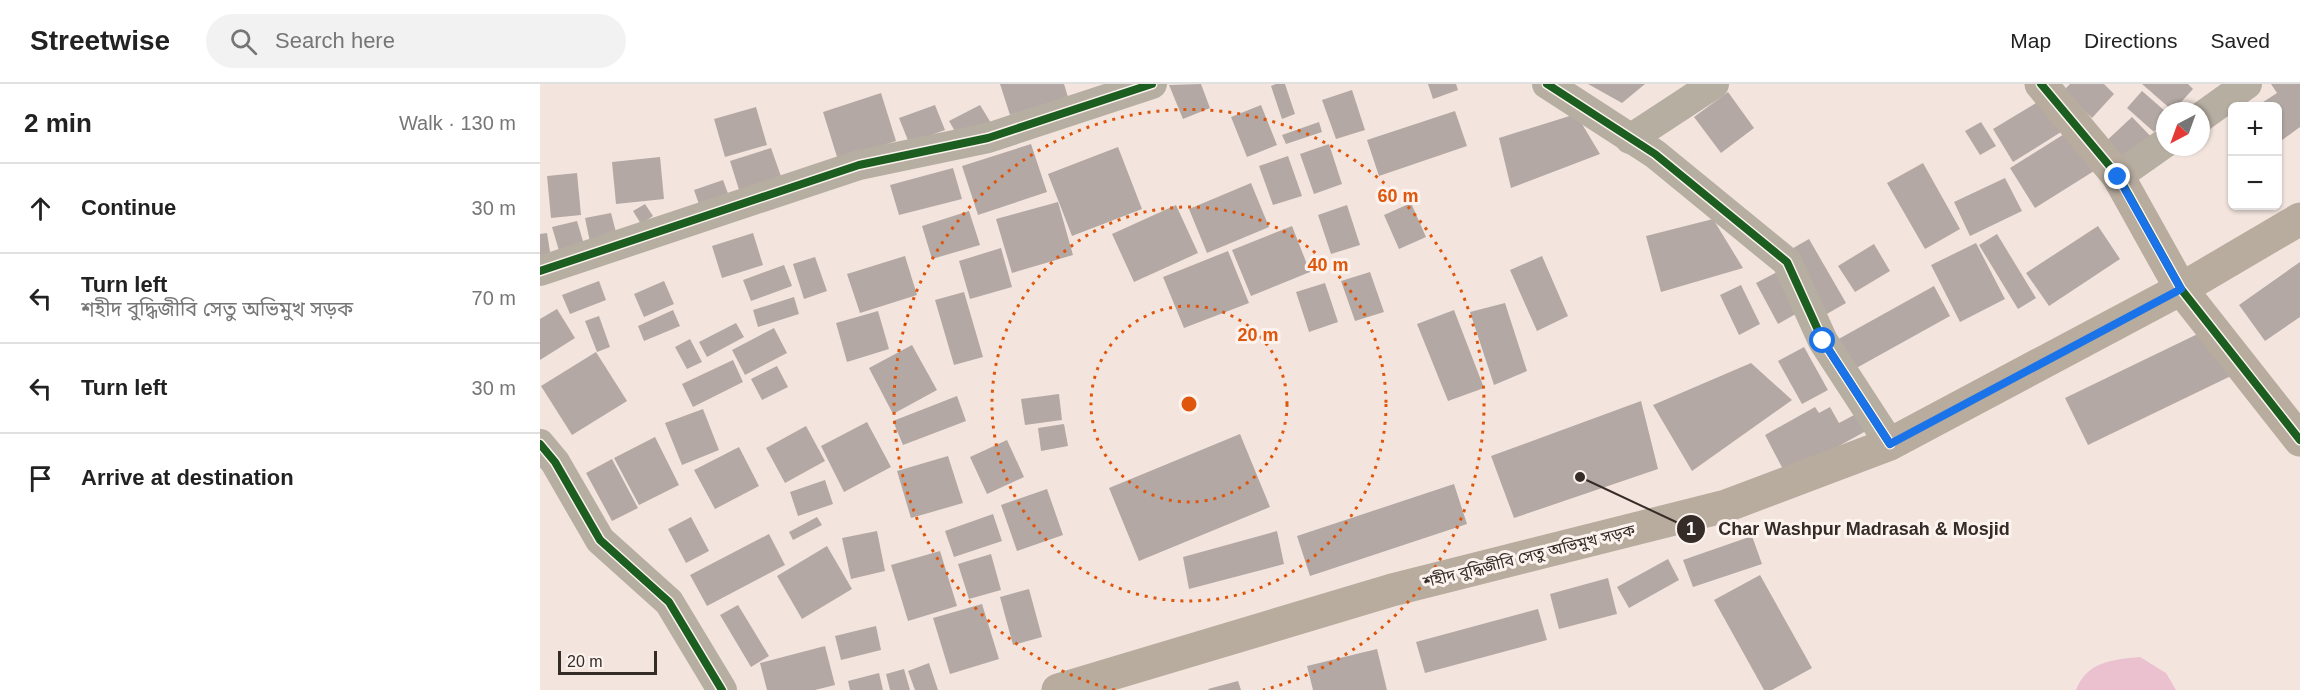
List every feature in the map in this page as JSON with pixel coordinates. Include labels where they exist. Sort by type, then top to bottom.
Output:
[{"type":"main road","points":[[2042,84],[2118,177],[2181,289],[2300,440]]},
{"type":"main road","name":"শহীদ বুদ্ধিজীবি সেতু অভিমুখ সড়ক","points":[[1058,690],[1392,590],[1726,506],[1890,444],[2181,289],[2300,219]]},
{"type":"street","points":[[540,271],[859,165],[988,138],[1152,84]]},
{"type":"street","points":[[1547,84],[1655,154],[1787,262],[1823,341],[1890,444]]},
{"type":"street","points":[[1630,138],[1714,84]]},
{"type":"street","points":[[2210,111],[2247,84]]},
{"type":"street","points":[[2118,177],[2156,150]]},
{"type":"street","points":[[540,444],[555,462],[600,540],[669,602],[722,690]]},
{"type":"shaded area","points":[[2140,657],[2166,673],[2176,690],[2076,690],[2087,673],[2094,668],[2111,661]]},
{"type":"building","points":[[1000,84],[1064,84],[1068,97],[1010,115]]},
{"type":"building","points":[[1201,84],[1210,108],[1183,119],[1169,85]]},
{"type":"building","points":[[1285,84],[1295,114],[1282,119],[1271,86]]},
{"type":"building","points":[[1428,84],[1456,84],[1458,90],[1433,99]]},
{"type":"building","points":[[1588,84],[1645,84],[1622,103]]},
{"type":"building","points":[[2070,84],[2104,84],[2114,94],[2092,118],[2063,91]]},
{"type":"building","points":[[2142,84],[2188,84],[2193,89],[2181,102],[2163,102]]},
{"type":"building","points":[[2271,84],[2300,84],[2300,127],[2282,140],[2282,102],[2263,102],[2277,93]]},
{"type":"building","points":[[1352,90],[1365,130],[1336,139],[1322,100]]},
{"type":"building","points":[[2142,91],[2156,103],[2156,130],[2154,132],[2127,108]]},
{"type":"building","points":[[1728,92],[1754,128],[1721,153],[1694,117]]},
{"type":"building","points":[[881,93],[896,141],[838,160],[823,112]]},
{"type":"building","points":[[2041,100],[2061,132],[2013,162],[1993,129]]},
{"type":"building","points":[[935,105],[945,130],[909,143],[899,118]]},
{"type":"building","points":[[980,105],[991,123],[960,140],[949,121]]},
{"type":"building","points":[[1261,105],[1277,145],[1247,157],[1231,117]]},
{"type":"building","points":[[756,107],[767,145],[725,157],[714,119]]},
{"type":"building","points":[[1455,111],[1467,146],[1379,176],[1367,140]]},
{"type":"building","points":[[1576,114],[1600,154],[1511,188],[1499,138]]},
{"type":"building","points":[[2132,117],[2156,142],[2156,150],[2125,169],[2102,145]]},
{"type":"building","points":[[1319,122],[1322,132],[1286,144],[1282,135]]},
{"type":"building","points":[[1981,122],[1996,146],[1980,155],[1965,131]]},
{"type":"building","points":[[2069,131],[2094,171],[2035,208],[2010,168]]},
{"type":"building","points":[[1031,144],[1047,192],[978,215],[962,166]]},
{"type":"building","points":[[1329,144],[1342,184],[1314,194],[1300,154]]},
{"type":"building","points":[[1118,147],[1142,209],[1072,236],[1048,174]]},
{"type":"building","points":[[771,148],[782,179],[740,193],[730,161]]},
{"type":"building","points":[[1288,156],[1302,196],[1273,205],[1259,166]]},
{"type":"building","points":[[660,157],[664,199],[616,204],[612,162]]},
{"type":"building","points":[[1923,163],[1960,229],[1925,249],[1887,183]]},
{"type":"building","points":[[953,168],[962,199],[899,215],[890,185]]},
{"type":"building","points":[[577,173],[581,215],[551,218],[547,176]]},
{"type":"building","points":[[2005,178],[2022,211],[1970,236],[1954,202]]},
{"type":"building","points":[[723,180],[730,199],[701,210],[694,190]]},
{"type":"building","points":[[1251,183],[1269,227],[1207,253],[1189,209]]},
{"type":"building","points":[[1058,202],[1073,255],[1012,273],[996,219]]},
{"type":"building","points":[[1411,203],[1426,237],[1399,249],[1384,215]]},
{"type":"building","points":[[645,204],[653,216],[641,224],[633,211]]},
{"type":"building","points":[[1176,205],[1198,253],[1134,282],[1112,234]]},
{"type":"building","points":[[1347,205],[1360,245],[1331,254],[1318,215]]},
{"type":"building","points":[[969,211],[980,245],[932,259],[922,226]]},
{"type":"building","points":[[611,213],[617,236],[590,242],[585,218]]},
{"type":"building","points":[[1713,219],[1743,268],[1661,292],[1646,236]]},
{"type":"building","points":[[577,221],[585,248],[560,254],[552,227]]},
{"type":"building","points":[[1292,226],[1310,272],[1251,296],[1232,250]]},
{"type":"building","points":[[2098,226],[2120,259],[2049,306],[2026,273]]},
{"type":"building","points":[[547,233],[552,264],[540,266],[540,234]]},
{"type":"building","points":[[753,233],[763,265],[722,278],[712,246]]},
{"type":"building","points":[[1997,234],[2036,298],[2018,309],[1979,245]]},
{"type":"building","points":[[1809,239],[1846,303],[1825,315],[1788,251]]},
{"type":"building","points":[[1976,243],[2005,299],[1960,322],[1931,265]]},
{"type":"building","points":[[1874,244],[1890,271],[1855,292],[1838,266]]},
{"type":"building","points":[[1001,248],[1012,287],[970,299],[959,261]]},
{"type":"building","points":[[1228,251],[1249,303],[1184,328],[1163,277]]},
{"type":"building","points":[[905,256],[917,295],[860,313],[847,274]]},
{"type":"building","points":[[1542,256],[1568,316],[1537,331],[1510,270]]},
{"type":"building","points":[[815,257],[827,291],[804,299],[793,264]]},
{"type":"building","points":[[2300,262],[2300,317],[2265,341],[2239,305]]},
{"type":"building","points":[[784,265],[792,286],[751,301],[743,280]]},
{"type":"building","points":[[1779,271],[1801,311],[1778,324],[1756,283]]},
{"type":"building","points":[[1370,272],[1384,312],[1355,321],[1341,281]]},
{"type":"building","points":[[599,281],[606,300],[570,314],[562,295]]},
{"type":"building","points":[[664,281],[674,304],[644,317],[634,294]]},
{"type":"building","points":[[1325,283],[1338,322],[1309,332],[1296,292]]},
{"type":"building","points":[[1741,285],[1760,324],[1739,335],[1720,295]]},
{"type":"building","points":[[1934,286],[1950,316],[1851,371],[1835,341]]},
{"type":"building","points":[[964,292],[983,357],[954,365],[935,300]]},
{"type":"building","points":[[794,297],[799,314],[758,327],[753,310]]},
{"type":"building","points":[[1505,303],[1527,371],[1494,385],[1470,312]]},
{"type":"building","points":[[557,309],[575,338],[540,360],[540,319]]},
{"type":"building","points":[[673,310],[680,326],[644,341],[638,326]]},
{"type":"building","points":[[1454,310],[1484,388],[1448,401],[1417,324]]},
{"type":"building","points":[[878,311],[889,349],[847,362],[836,323]]},
{"type":"building","points":[[599,316],[610,347],[597,352],[585,321]]},
{"type":"building","points":[[736,323],[744,337],[707,357],[699,342]]},
{"type":"building","points":[[774,328],[787,353],[745,375],[732,350]]},
{"type":"building","points":[[2210,328],[2233,375],[2088,445],[2065,398]]},
{"type":"building","points":[[690,339],[702,362],[687,369],[675,347]]},
{"type":"building","points":[[912,345],[937,390],[893,414],[869,368]]},
{"type":"building","points":[[1804,347],[1828,390],[1802,404],[1778,361]]},
{"type":"building","points":[[596,352],[627,401],[572,435],[541,386]]},
{"type":"building","points":[[733,360],[743,382],[693,407],[682,384]]},
{"type":"building","points":[[1751,363],[1792,400],[1692,471],[1653,405]]},
{"type":"building","points":[[777,366],[788,387],[762,400],[751,379]]},
{"type":"building","points":[[1059,394],[1062,420],[1025,425],[1021,399]]},
{"type":"building","points":[[957,396],[966,421],[903,445],[893,421]]},
{"type":"building","points":[[1641,401],[1658,469],[1514,518],[1491,456]]},
{"type":"building","points":[[1815,407],[1819,413],[1830,407],[1839,423],[1856,414],[1866,431],[1786,475],[1765,435]]},
{"type":"building","points":[[703,409],[719,450],[682,465],[665,423]]},
{"type":"building","points":[[867,422],[891,467],[844,492],[821,446]]},
{"type":"building","points":[[1064,424],[1068,446],[1041,451],[1038,428]]},
{"type":"building","points":[[806,426],[825,461],[785,483],[766,448]]},
{"type":"building","points":[[1240,434],[1270,507],[1139,561],[1109,488]]},
{"type":"building","points":[[655,437],[679,485],[639,505],[614,458]]},
{"type":"building","points":[[1007,440],[1024,477],[987,494],[970,457]]},
{"type":"building","points":[[739,447],[759,486],[715,509],[694,470]]},
{"type":"building","points":[[948,456],[963,503],[911,518],[897,471]]},
{"type":"building","points":[[612,459],[638,508],[612,521],[586,473]]},
{"type":"building","points":[[825,480],[833,504],[798,516],[790,492]]},
{"type":"building","points":[[1454,484],[1467,524],[1310,576],[1297,536]]},
{"type":"building","points":[[1047,489],[1063,535],[1017,551],[1001,505]]},
{"type":"building","points":[[993,514],[1002,541],[954,557],[945,531]]},
{"type":"building","points":[[691,517],[709,551],[686,563],[668,529]]},
{"type":"building","points":[[817,517],[822,525],[793,540],[789,532]]},
{"type":"building","points":[[877,531],[885,571],[851,579],[842,538]]},
{"type":"building","points":[[1277,531],[1284,564],[1189,589],[1183,557]]},
{"type":"building","points":[[769,534],[785,565],[707,606],[690,575]]},
{"type":"building","points":[[1752,536],[1762,564],[1693,587],[1683,560]]},
{"type":"building","points":[[827,546],[852,589],[802,619],[777,576]]},
{"type":"building","points":[[940,551],[957,606],[908,621],[891,565]]},
{"type":"building","points":[[991,554],[1001,590],[969,599],[958,564]]},
{"type":"building","points":[[1668,559],[1679,580],[1629,608],[1617,587]]},
{"type":"building","points":[[1760,575],[1812,668],[1772,690],[1764,690],[1714,600]]},
{"type":"building","points":[[1608,578],[1617,614],[1559,629],[1550,594]]},
{"type":"building","points":[[1029,589],[1042,637],[1013,645],[1000,597]]},
{"type":"building","points":[[982,604],[999,659],[950,674],[933,618]]},
{"type":"building","points":[[738,605],[769,656],[751,667],[720,615]]},
{"type":"building","points":[[1538,609],[1547,640],[1425,673],[1416,642]]},
{"type":"building","points":[[876,626],[881,650],[841,660],[835,636]]},
{"type":"building","points":[[825,646],[835,685],[815,690],[767,690],[760,663]]},
{"type":"building","points":[[1377,649],[1387,690],[1313,690],[1307,666]]},
{"type":"building","points":[[929,663],[938,690],[915,690],[908,671]]},
{"type":"building","points":[[904,669],[910,690],[890,690],[886,674]]},
{"type":"building","points":[[879,673],[883,690],[850,690],[848,681]]},
{"type":"building","points":[[1238,681],[1241,690],[1208,689]]},
{"type":"cycle path","points":[[540,271],[859,165],[988,138],[1152,84]]},
{"type":"cycle path","points":[[1547,84],[1655,154],[1787,262],[1823,341],[1890,444]]},
{"type":"cycle path","points":[[2041,84],[2118,176],[2181,289],[2300,440]]},
{"type":"cycle path","points":[[540,444],[555,462],[600,540],[669,602],[722,690]]},
{"type":"place","name":"Char Washpur Madrasah & Mosjid","points":[[1580,477]]},
{"type":"route","points":[[1823,341],[1890,444],[2181,289],[2118,177]]}]
